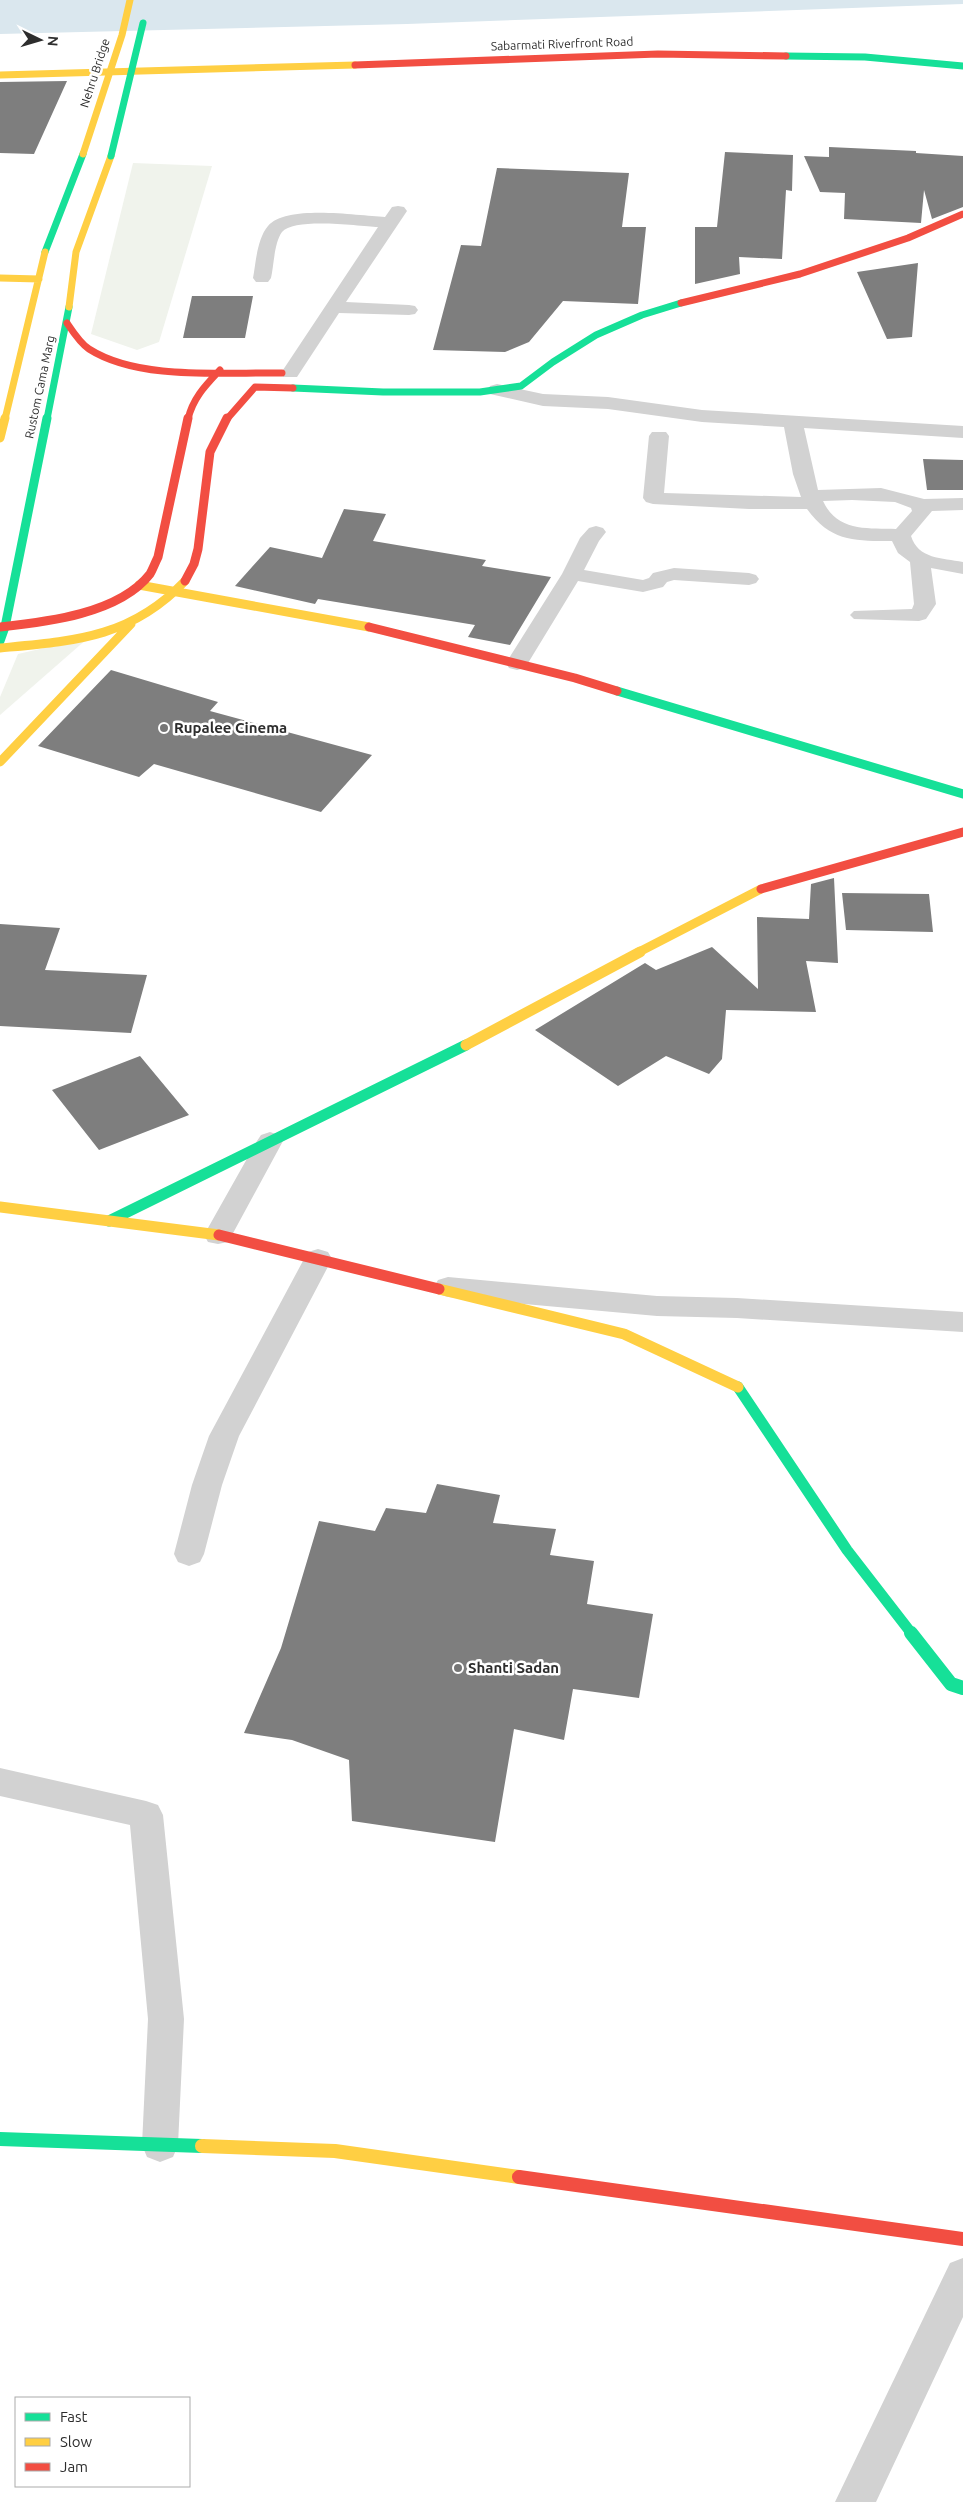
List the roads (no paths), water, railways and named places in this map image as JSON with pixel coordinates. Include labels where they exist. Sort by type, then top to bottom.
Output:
[{"type":"main road","name":"Nehru Bridge","points":[[83,154],[122,35],[130,0]]},
{"type":"main road","name":"Rustom Cama Marg","points":[[0,642],[67,323],[76,252],[111,156],[146,9]]},
{"type":"main road","points":[[0,66],[658,44],[872,49],[963,56]]},
{"type":"main road","name":"Sabarmati Riverfront Road","points":[[0,75],[162,72],[658,54],[865,57],[963,66]]},
{"type":"main road","name":"Rustom Cama Marg","points":[[0,438],[46,250],[83,154]]},
{"type":"main road","points":[[502,383],[521,386],[596,335],[642,315],[698,298],[800,274],[908,238],[963,214]]},
{"type":"main road","points":[[0,278],[39,279]]},
{"type":"main road","points":[[67,323],[78,341],[95,353],[122,362],[156,368],[295,373]]},
{"type":"main road","points":[[3,627],[34,623],[78,613],[112,602],[138,585],[150,574],[158,557],[191,405],[197,395],[220,370]]},
{"type":"main road","points":[[247,371],[255,387]]},
{"type":"main road","points":[[0,648],[62,642],[134,621],[156,610],[178,592],[195,563],[210,452],[215,437],[243,398],[255,387],[383,392],[480,392],[502,383],[538,373]]},
{"type":"main road","points":[[138,585],[363,626],[517,663],[575,678],[769,738],[963,794]]},
{"type":"main road","points":[[0,762],[134,621]]},
{"type":"main road","points":[[109,1220],[495,1030],[752,892],[963,832]]},
{"type":"main road","points":[[0,1207],[218,1235],[318,1259],[624,1334],[738,1387],[847,1550],[951,1684],[963,1688]]},
{"type":"main road","points":[[0,2139],[335,2151],[963,2239]]},
{"type":"street","points":[[262,278],[274,231],[279,224],[308,219],[394,217],[335,307],[295,373]]},
{"type":"street","points":[[335,307],[409,310]]},
{"type":"street","points":[[502,383],[518,396],[543,400],[608,403],[702,416],[963,432]]},
{"type":"street","points":[[793,422],[811,499],[825,522],[840,530],[855,534],[901,535],[922,512],[921,505]]},
{"type":"street","points":[[660,436],[653,498],[749,503],[870,495],[910,499],[921,505],[963,504]]},
{"type":"street","points":[[517,663],[572,574],[590,538],[596,532]]},
{"type":"street","points":[[901,535],[905,549],[920,560],[963,568]]},
{"type":"street","points":[[861,615],[919,614],[925,604],[920,560]]},
{"type":"street","points":[[572,574],[644,586],[656,583],[660,576],[674,574],[749,578]]},
{"type":"street","points":[[218,1235],[270,1141]]},
{"type":"street","points":[[189,1554],[207,1485],[224,1436],[318,1259]]},
{"type":"street","points":[[423,1285],[657,1306],[737,1308],[963,1322]]},
{"type":"street","points":[[0,1782],[146,1815],[166,2019],[160,2145]]},
{"type":"street","points":[[855,2502],[963,2276]]},
{"type":"place","name":"Rupalee Cinema","points":[[164,728]]},
{"type":"place","name":"Shanti Sadan","points":[[458,1668]]}]
